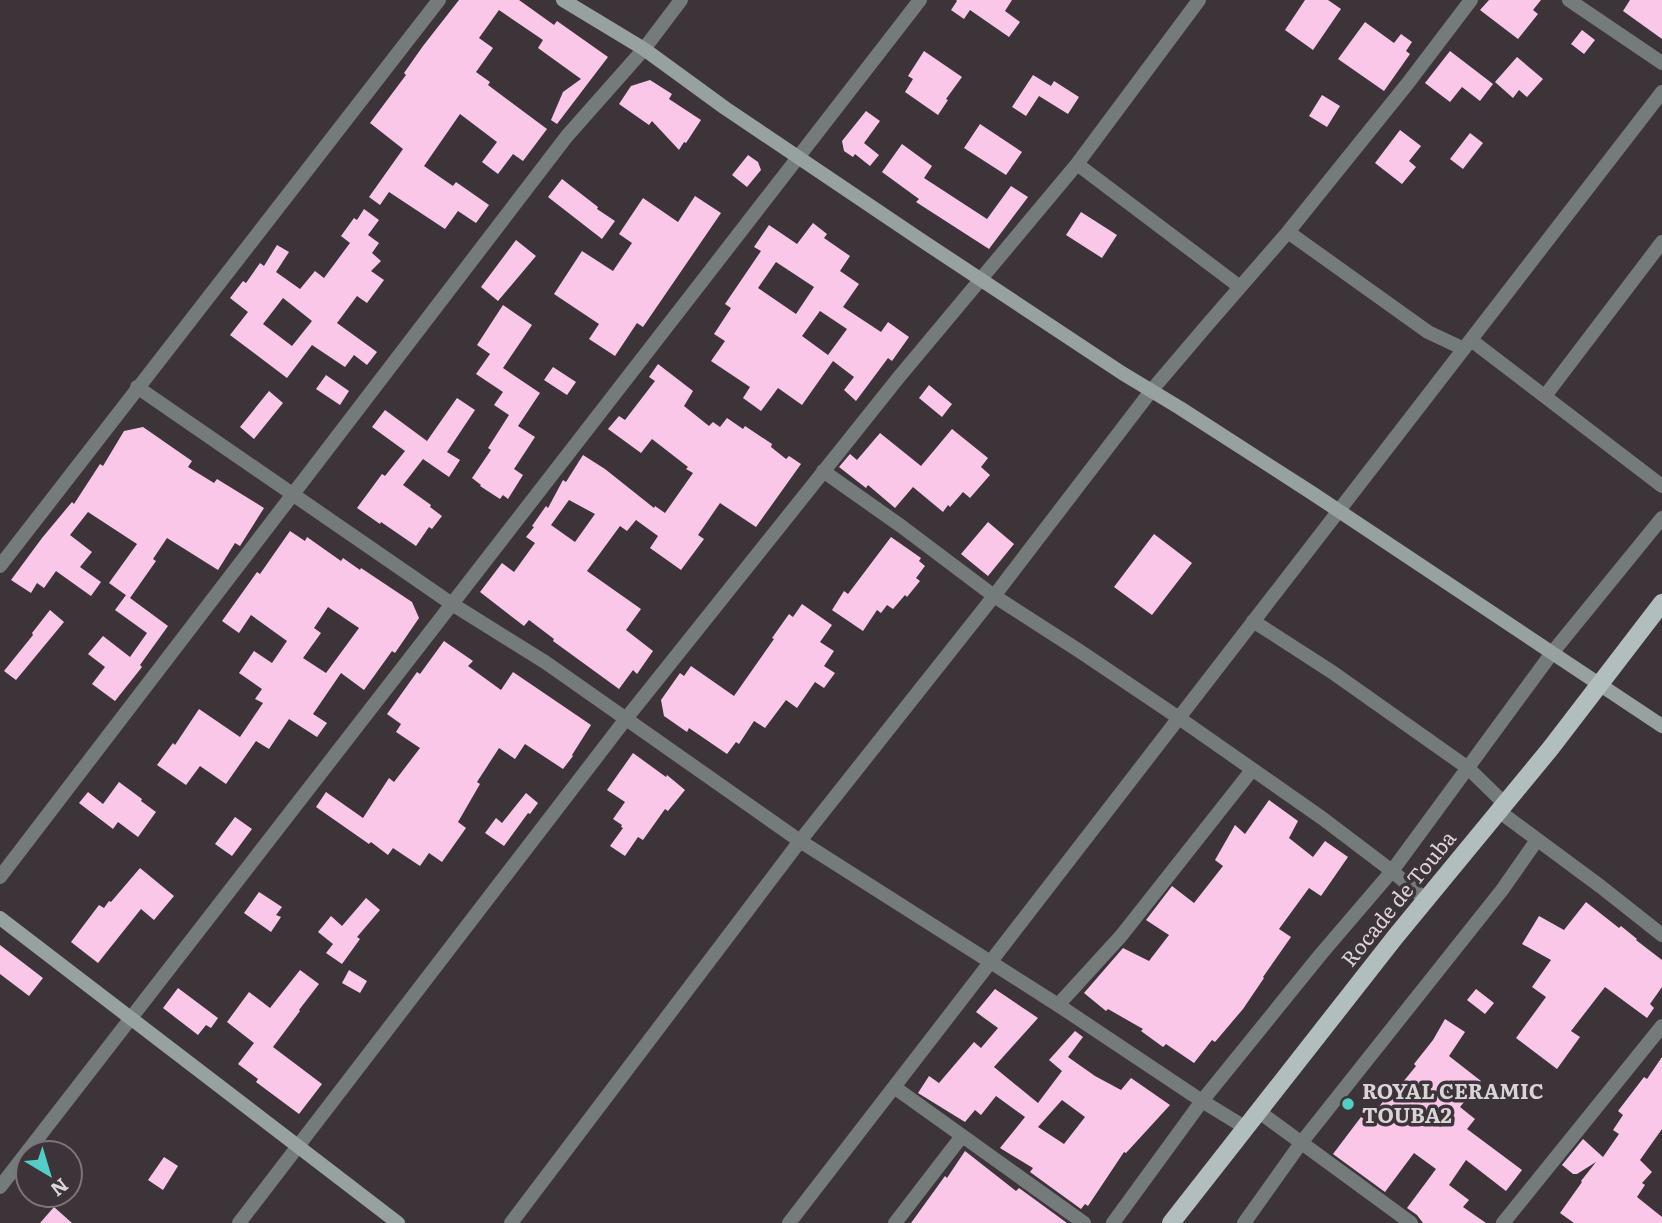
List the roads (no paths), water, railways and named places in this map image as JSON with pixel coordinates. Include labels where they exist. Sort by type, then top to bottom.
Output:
[{"type":"main road","points":[[563,0],[644,49],[725,108],[980,279],[1339,511],[1662,726]]},
{"type":"main road","name":"Rocade de Touba","points":[[1171,1223],[1327,1022],[1503,808],[1662,603]]},
{"type":"main road","points":[[0,918],[398,1223]]},
{"type":"street","points":[[0,566],[439,0]]},
{"type":"street","points":[[0,877],[567,136],[644,49],[681,0]]},
{"type":"street","points":[[0,1187],[919,0]]},
{"type":"street","points":[[239,1223],[625,719],[823,471],[1077,164],[1199,0]]},
{"type":"street","points":[[512,1223],[800,841],[1152,391],[1288,232],[1471,0]]},
{"type":"street","points":[[1569,0],[1662,63]]},
{"type":"street","points":[[789,1223],[1662,92]]},
{"type":"street","points":[[1077,164],[1240,287]]},
{"type":"street","points":[[1288,232],[1428,332],[1467,344],[1545,396],[1662,486]]},
{"type":"street","points":[[1545,396],[1662,242]]},
{"type":"street","points":[[138,387],[452,604],[545,662],[800,841],[1246,1128]]},
{"type":"street","points":[[823,471],[993,596],[1179,718],[1321,818],[1392,870],[1426,900]]},
{"type":"street","points":[[1113,1223],[1202,1101],[1392,870],[1552,653],[1662,518]]},
{"type":"street","points":[[1254,621],[1332,672],[1468,768],[1503,808],[1537,839],[1662,934]]},
{"type":"street","points":[[1058,1005],[1121,936],[1252,770]]},
{"type":"street","points":[[1244,1223],[1301,1143],[1502,890],[1537,839]]},
{"type":"street","points":[[1503,1223],[1662,1026]]},
{"type":"street","points":[[894,1087],[1084,1223]]},
{"type":"street","points":[[1258,1111],[1411,1223]]},
{"type":"street","points":[[895,1223],[962,1136]]},
{"type":"place","name":"ROYAL CERAMIC TOUBA2","points":[[1348,1104]]}]
